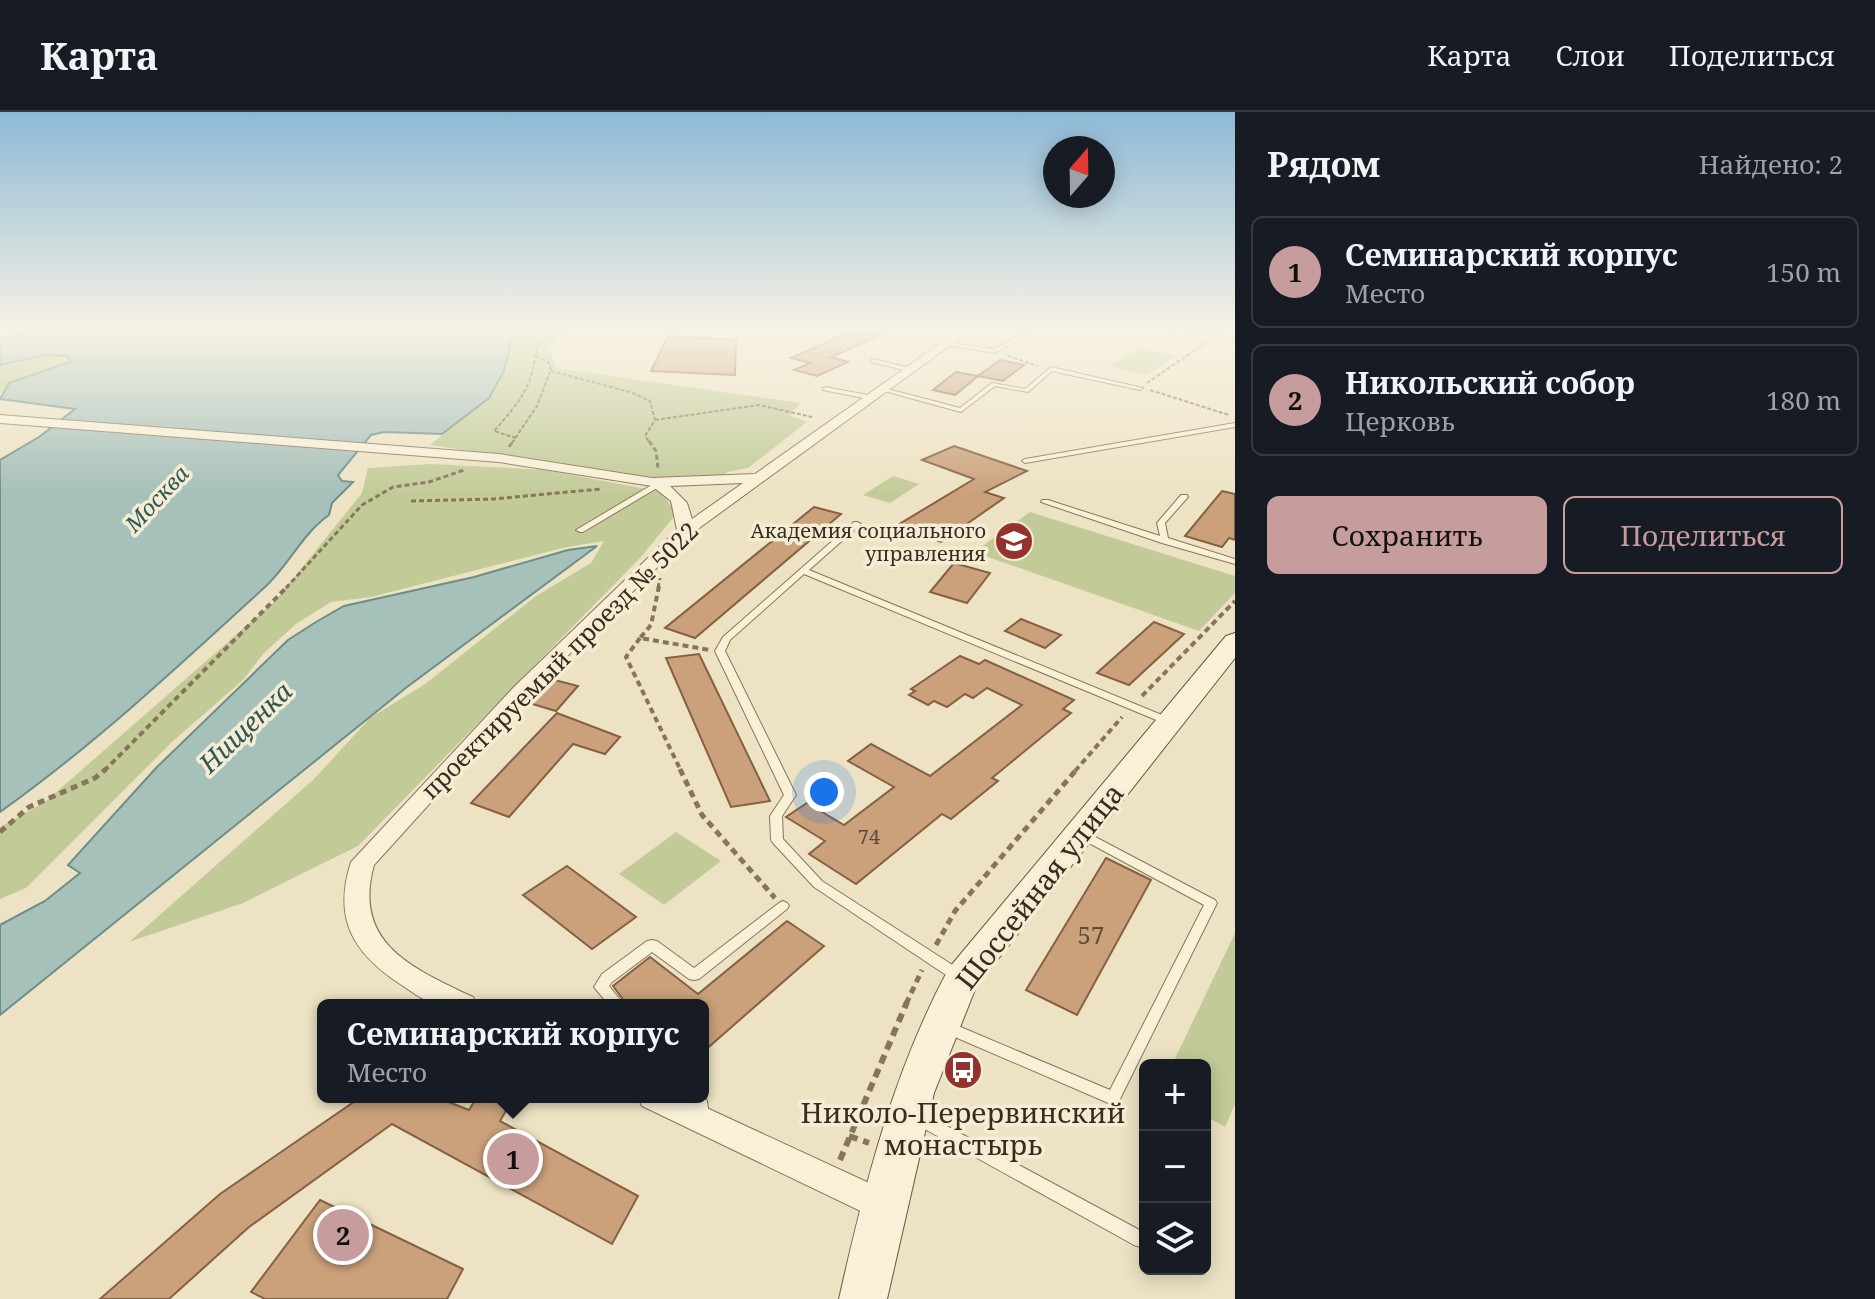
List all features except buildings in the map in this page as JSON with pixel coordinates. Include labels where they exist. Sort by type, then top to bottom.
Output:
[{"type":"main road","name":"Шоссейная улица","points":[[863,1299],[884,1206],[910,1113],[938,1023],[962,978],[1235,641]]},
{"type":"street","name":"проектируемый проезд № 5022","points":[[450,999],[412,981],[380,955],[362,933],[354,894],[363,862],[521,691],[685,531],[755,477],[888,383]]},
{"type":"street","points":[[0,419],[56,421],[495,458],[654,483],[713,482],[755,477]]},
{"type":"street","points":[[654,483],[680,499],[684,509],[685,531]]},
{"type":"street","points":[[676,1103],[700,1109],[832,1183],[884,1206]]},
{"type":"lane","points":[[880,389],[961,410],[994,384],[1026,391],[1035,383]]},
{"type":"lane","points":[[1118,383],[1140,388]]},
{"type":"lane","points":[[825,389],[868,397]]},
{"type":"lane","points":[[1025,461],[1235,425]]},
{"type":"lane","points":[[580,530],[654,483]]},
{"type":"lane","points":[[1165,541],[1161,523],[1184,497]]},
{"type":"lane","points":[[1045,502],[1235,562]]},
{"type":"lane","points":[[857,524],[726,639],[720,651],[790,795],[776,816],[777,840],[818,884],[962,978]]},
{"type":"lane","points":[[803,571],[1171,723]]},
{"type":"lane","points":[[938,1023],[1113,1098],[1211,903],[1078,832]]},
{"type":"lane","points":[[612,999],[601,987],[607,978],[652,945],[694,975],[783,906]]},
{"type":"lane","points":[[910,1113],[1139,1238]]},
{"type":"path","points":[[516,438],[494,431],[515,408],[529,383]]},
{"type":"path","points":[[0,832],[29,807],[95,778],[110,766],[252,625],[362,505],[393,487],[429,482],[495,458],[516,438],[537,406],[543,383]]},
{"type":"path","points":[[411,501],[494,499],[654,483],[656,451],[645,436],[655,420],[650,401],[592,383]]},
{"type":"path","points":[[1140,388],[1147,383]]},
{"type":"path","points":[[1140,388],[1214,408]]},
{"type":"path","points":[[655,420],[759,405],[812,417]]},
{"type":"path","points":[[662,568],[651,625],[626,657],[702,815],[783,906]]},
{"type":"path","points":[[832,1183],[884,1049],[929,956],[955,911],[1131,706],[1235,601]]},
{"type":"path","points":[[640,638],[720,651]]},
{"type":"green space","points":[[0,383],[23,383],[0,393]]},
{"type":"green space","points":[[497,383],[664,383],[801,403],[789,415],[807,422],[748,468],[727,472],[721,478],[677,481],[430,445],[489,397]]},
{"type":"green space","points":[[431,464],[546,470],[662,492],[676,514],[641,557],[358,846],[243,903],[129,942],[314,779],[370,718],[425,684],[536,596],[591,563],[604,541],[567,547],[371,597],[331,602],[296,624],[263,654],[243,680],[172,742],[26,888],[0,899],[0,827],[45,802],[276,600],[362,493],[368,468]]},
{"type":"green space","points":[[893,476],[919,484],[890,503],[863,495]]},
{"type":"green space","points":[[1030,512],[1235,576],[1235,593],[1199,631],[974,552]]},
{"type":"green space","points":[[676,832],[721,861],[664,905],[619,874]]},
{"type":"green space","points":[[1235,933],[1235,1104],[1225,1127],[1211,1119],[1211,1059],[1175,1059]]},
{"type":"water","name":"Москва","points":[[9,383],[497,383],[489,398],[442,434],[384,432],[371,435],[338,475],[342,481],[353,482],[332,503],[329,515],[311,531],[274,578],[103,732],[0,812],[0,460],[39,437],[75,409],[0,399]]},
{"type":"water","name":"Нищенка","points":[[597,546],[407,687],[0,1015],[0,925],[45,901],[80,873],[68,865],[156,768],[288,640],[344,606],[474,577],[568,550]]},
{"type":"place","name":"Академия социального управления","points":[[1014,541]]},
{"type":"place","name":"Николо-Перервинский монастырь","points":[[963,1070]]},
{"type":"place","name":"Семинарский корпус","points":[[513,1159]]},
{"type":"place","name":"Никольский собор","points":[[343,1235]]}]
